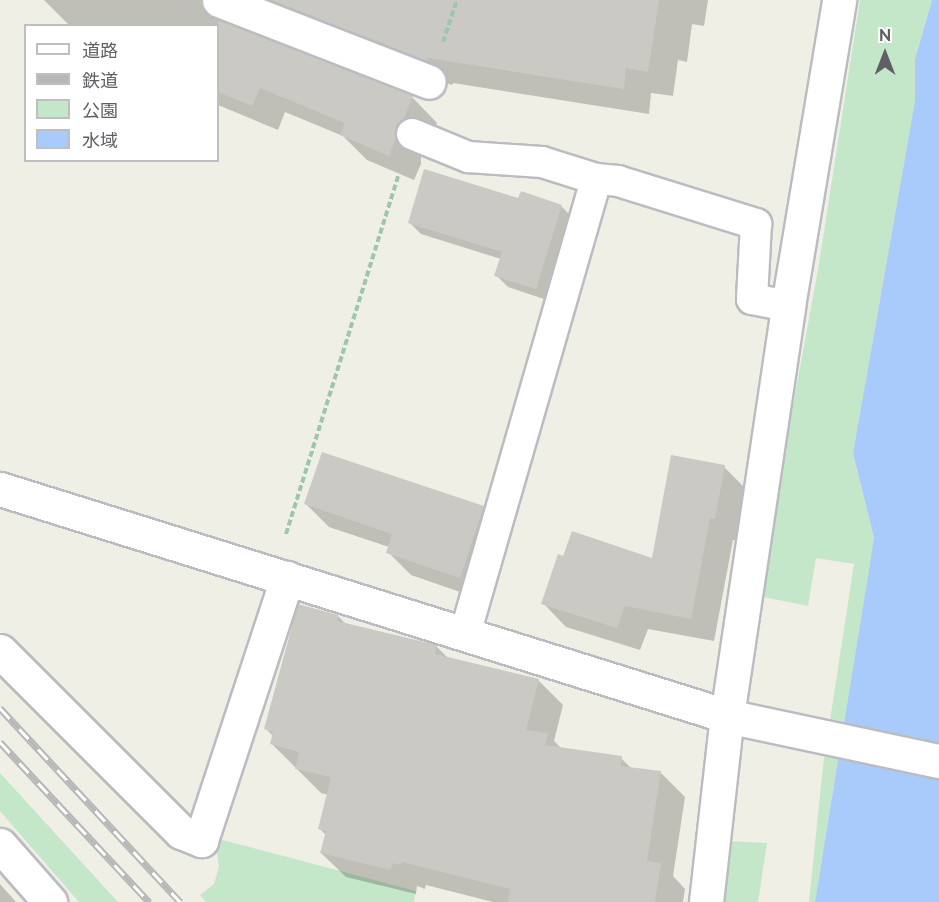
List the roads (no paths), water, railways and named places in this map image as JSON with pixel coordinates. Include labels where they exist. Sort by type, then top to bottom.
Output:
[{"type":"street","points":[[219,0],[429,82]]},
{"type":"street","points":[[706,902],[742,719],[788,306],[839,0]]},
{"type":"street","points":[[0,489],[742,719],[939,761]]},
{"type":"street","points":[[0,651],[181,832],[201,840],[280,576]]},
{"type":"street","points":[[0,845],[50,902]]},
{"type":"lane","points":[[412,134],[468,157],[512,158],[542,162],[596,179],[618,181],[756,224],[752,299],[788,306]]},
{"type":"lane","points":[[465,634],[596,179]]},
{"type":"water","points":[[932,0],[939,0],[939,902],[815,902],[874,538],[853,453],[915,101],[915,59]]},
{"type":"railway","points":[[0,708],[180,902]]},
{"type":"railway","points":[[0,742],[149,902]]}]
